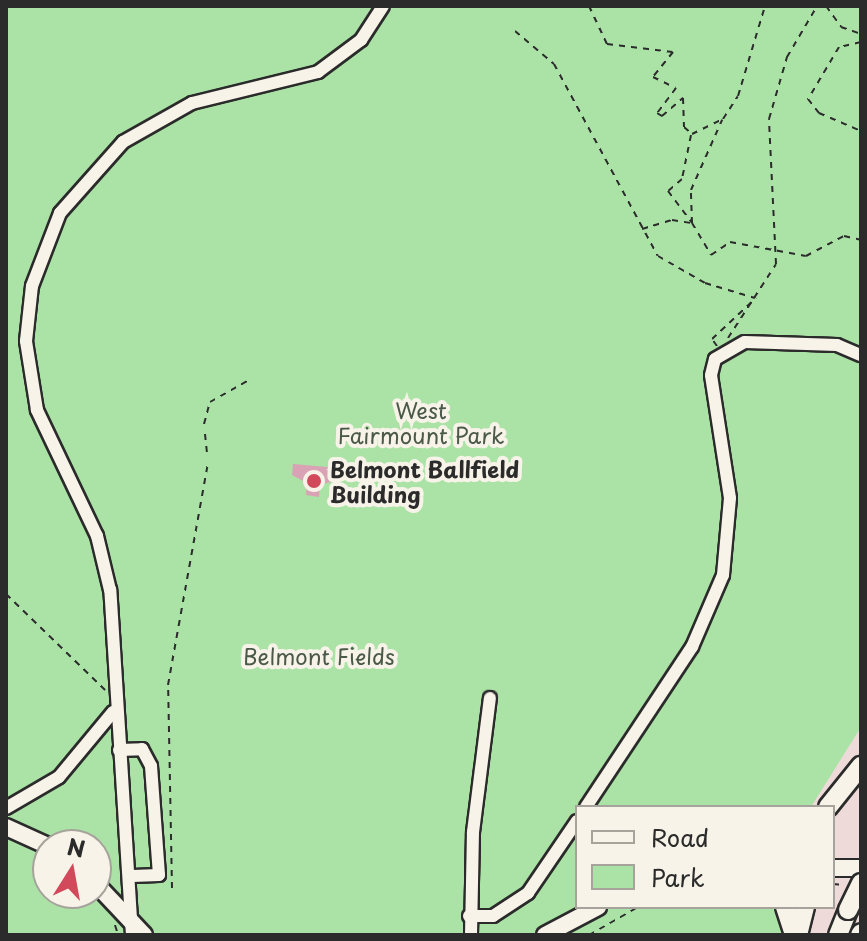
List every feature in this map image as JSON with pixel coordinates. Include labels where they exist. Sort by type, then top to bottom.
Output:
[{"type":"highway","points":[[830,805],[859,769]]},
{"type":"highway","points":[[835,811],[859,769]]},
{"type":"highway","points":[[838,935],[861,883]]},
{"type":"highway","points":[[786,909],[796,935]]},
{"type":"highway","points":[[796,935],[804,909]]},
{"type":"main road","points":[[6,827],[32,839]]},
{"type":"main road","points":[[835,868],[861,868]]},
{"type":"main road","points":[[112,904],[132,929],[144,935]]},
{"type":"main road","points":[[545,935],[594,909]]},
{"type":"street","points":[[132,929],[132,876],[113,712],[103,552],[50,446],[29,376],[29,305],[43,250],[82,182],[123,142],[192,103],[318,72],[361,40],[383,6]]},
{"type":"street","points":[[587,805],[692,647],[723,575],[730,498],[711,375],[720,352],[745,342],[815,343],[861,355]]},
{"type":"street","points":[[471,935],[469,916],[490,698]]},
{"type":"street","points":[[6,808],[59,777],[113,712]]},
{"type":"street","points":[[119,750],[142,749],[151,766],[159,875],[132,876]]},
{"type":"street","points":[[469,916],[493,916],[528,893],[575,824]]},
{"type":"path","points":[[589,6],[602,41],[640,54],[673,52],[653,77],[676,88],[657,113],[662,116],[683,98],[684,127],[692,134]]},
{"type":"path","points":[[692,223],[691,190],[750,64],[765,6]]},
{"type":"path","points":[[720,352],[773,273],[777,248],[769,119],[787,57],[817,6]]},
{"type":"path","points":[[826,6],[841,27],[861,34]]},
{"type":"path","points":[[515,31],[554,64],[621,178],[641,229],[658,256],[679,270],[756,298]]},
{"type":"path","points":[[861,42],[839,47],[808,99],[819,113],[861,131]]},
{"type":"path","points":[[692,134],[723,119]]},
{"type":"path","points":[[692,134],[682,179],[668,191],[711,255],[730,242],[777,248],[806,256],[844,236],[861,240]]},
{"type":"path","points":[[641,229],[672,220],[692,223]]},
{"type":"path","points":[[712,339],[756,298]]},
{"type":"path","points":[[204,424],[210,402],[249,380]]},
{"type":"path","points":[[205,434],[207,454]]},
{"type":"path","points":[[172,888],[168,685],[208,463]]},
{"type":"path","points":[[6,594],[38,632],[114,696]]},
{"type":"path","points":[[589,935],[634,909]]},
{"type":"green space","name":"West Fairmount Park","points":[[6,6],[861,6],[861,727],[812,805],[575,805],[575,909],[776,909],[786,935],[6,935]]},
{"type":"building","name":"Belmont Ballfield Building","points":[[293,464],[338,468],[337,480],[320,485],[319,497],[306,495],[307,483],[292,475]]},
{"type":"place","name":"Belmont Ballfield Building","points":[[314,481]]},
{"type":"park label","name":"Belmont Fields","points":[[319,656]]}]
